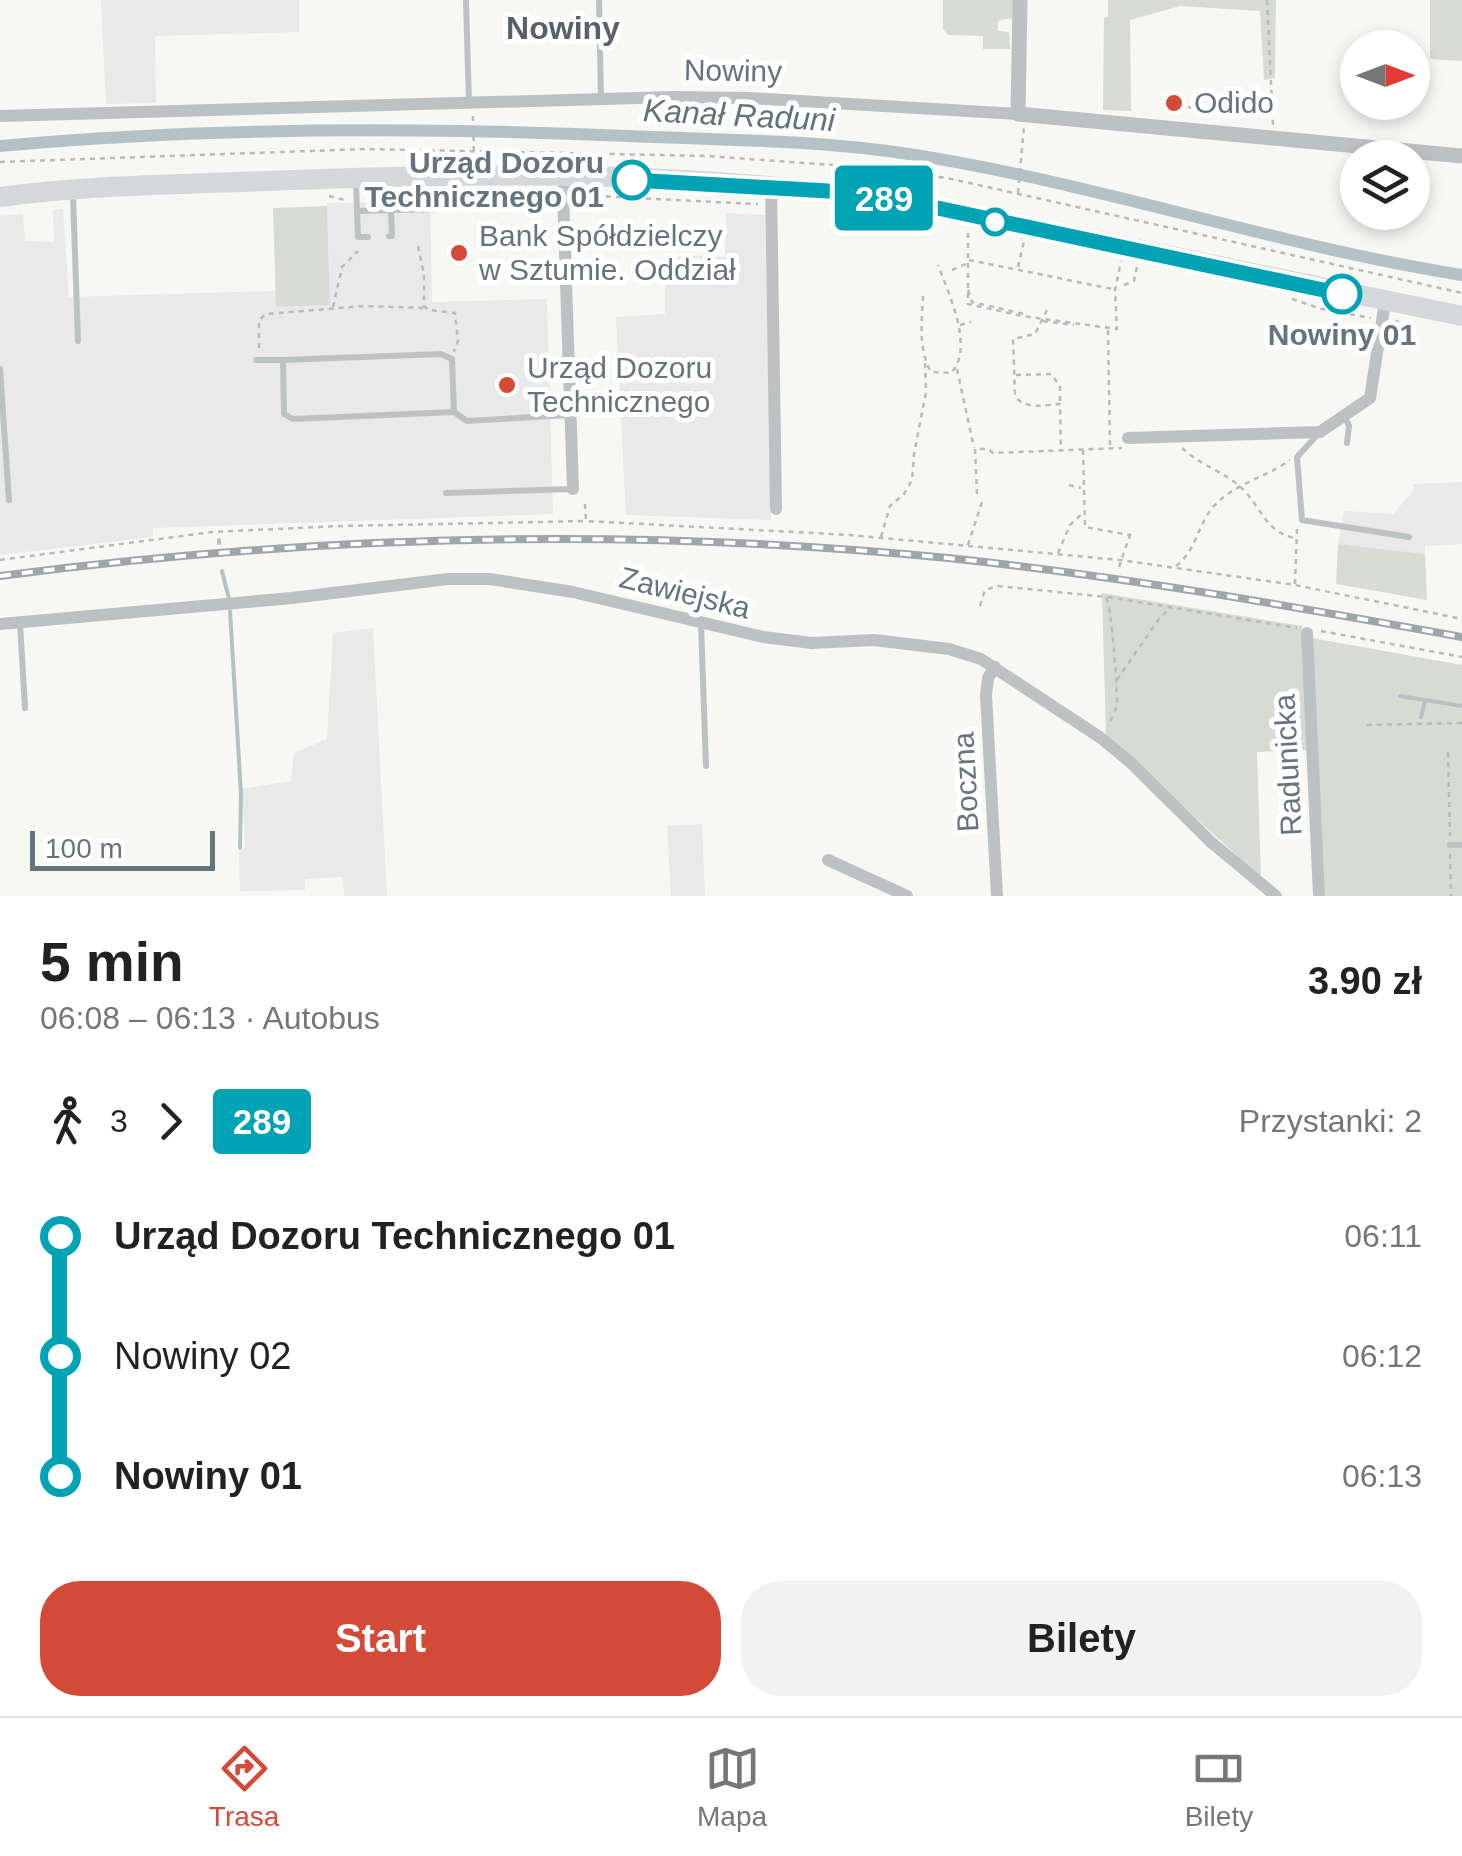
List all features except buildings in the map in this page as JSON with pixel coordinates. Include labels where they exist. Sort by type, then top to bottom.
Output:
[{"type":"main road","points":[[0,197],[72,188],[436,175],[771,195],[846,192],[1462,316]]},
{"type":"street","points":[[1020,0],[1021,118]]},
{"type":"street","name":"Nowiny","points":[[0,116],[738,98],[1273,137],[1462,156]]},
{"type":"street","points":[[564,185],[573,489]]},
{"type":"street","points":[[771,195],[776,509]]},
{"type":"street","points":[[1128,443],[1170,437],[1320,432],[1370,398],[1385,302]]},
{"type":"street","name":"Zawiejska","points":[[0,624],[292,598],[448,579],[530,583],[788,641],[874,640],[934,646],[970,655],[995,667],[1101,738],[1147,777],[1212,843],[1276,896]]},
{"type":"street","name":"Radunicka","points":[[1307,633],[1319,896]]},
{"type":"street","name":"Boczna","points":[[995,667],[988,678],[986,695],[997,896]]},
{"type":"street","points":[[828,860],[907,896]]},
{"type":"lane","points":[[599,0],[600,100]]},
{"type":"lane","points":[[466,1],[469,104]]},
{"type":"lane","points":[[357,211],[437,208],[436,175]]},
{"type":"lane","points":[[356,178],[358,237],[368,236]]},
{"type":"lane","points":[[72,188],[78,341]]},
{"type":"lane","points":[[389,236],[391,210]]},
{"type":"lane","points":[[258,360],[441,354],[452,359],[454,412]]},
{"type":"lane","points":[[282,360],[284,414],[293,419],[454,412],[468,420],[569,415]]},
{"type":"lane","points":[[0,369],[9,500]]},
{"type":"lane","points":[[1345,416],[1348,443]]},
{"type":"lane","points":[[1320,432],[1298,454],[1300,517],[1313,524],[1409,537]]},
{"type":"lane","points":[[446,493],[573,489]]},
{"type":"lane","points":[[20,622],[25,708]]},
{"type":"lane","points":[[701,623],[706,766]]},
{"type":"lane","points":[[1450,845],[1462,844]]},
{"type":"path","points":[[1268,0],[1273,137]]},
{"type":"path","points":[[1188,107],[1261,105],[1272,98]]},
{"type":"path","points":[[1018,195],[1021,118]]},
{"type":"path","points":[[473,119],[476,161]]},
{"type":"path","points":[[518,193],[564,185],[771,195]]},
{"type":"path","points":[[324,194],[336,200],[378,200],[404,192]]},
{"type":"path","points":[[968,232],[968,304],[1074,324],[1118,326],[1115,290],[1120,264]]},
{"type":"path","points":[[1018,269],[1023,243]]},
{"type":"path","points":[[418,246],[424,274],[422,299],[427,308]]},
{"type":"path","points":[[333,308],[342,267],[358,251]]},
{"type":"path","points":[[952,270],[973,254]]},
{"type":"path","points":[[968,261],[1115,290]]},
{"type":"path","points":[[938,265],[959,325],[957,367],[970,441],[975,449],[978,492]]},
{"type":"path","points":[[1124,285],[1134,281],[1137,267]]},
{"type":"path","points":[[1052,286],[1054,277]]},
{"type":"path","points":[[880,538],[890,506],[912,480],[926,392],[922,296]]},
{"type":"path","points":[[258,360],[259,320],[266,314],[333,308],[427,308],[455,314],[458,341],[452,359]]},
{"type":"path","points":[[1047,310],[1031,336],[1013,339],[1015,396],[1020,402],[1060,404]]},
{"type":"path","points":[[959,325],[970,322]]},
{"type":"path","points":[[1108,328],[1110,448]]},
{"type":"path","points":[[925,361],[931,372],[938,374],[952,373],[957,367]]},
{"type":"path","points":[[1014,375],[1051,374],[1060,386],[1061,450]]},
{"type":"path","points":[[1170,437],[1198,463],[1240,486],[1271,528],[1295,538]]},
{"type":"path","points":[[975,449],[993,453],[1083,450],[1128,443]]},
{"type":"path","points":[[1083,450],[1085,527],[1130,534],[1120,568]]},
{"type":"path","points":[[1175,567],[1191,553],[1207,515],[1216,504],[1298,454]]},
{"type":"path","points":[[1069,486],[1084,488]]},
{"type":"path","points":[[967,547],[982,502]]},
{"type":"path","points":[[585,504],[586,521]]},
{"type":"path","points":[[1058,554],[1070,525],[1085,511]]},
{"type":"path","points":[[1295,586],[1295,538],[1300,517]]},
{"type":"path","points":[[0,560],[212,532],[586,521],[776,530],[1120,560],[1295,586],[1462,618]]},
{"type":"path","points":[[980,606],[985,590],[998,586],[1106,597],[1462,657]]},
{"type":"path","points":[[1101,738],[1117,708],[1112,612],[1106,597]]},
{"type":"path","points":[[1112,612],[1126,601]]},
{"type":"path","points":[[1115,684],[1128,659],[1146,641],[1161,616],[1173,607]]},
{"type":"path","points":[[1368,725],[1462,722]]},
{"type":"path","points":[[1448,752],[1451,896]]},
{"type":"shaded area","points":[[101,0],[299,0],[299,32],[155,36],[156,103],[106,104]]},
{"type":"shaded area","points":[[943,0],[1013,0],[1012,18],[998,21],[998,31],[1009,32],[1010,49],[983,49],[983,36],[948,35],[943,29]]},
{"type":"shaded area","points":[[1108,0],[1276,0],[1275,78],[1264,80],[1260,11],[1180,6],[1130,20],[1131,111],[1103,110],[1104,18],[1108,17]]},
{"type":"shaded area","points":[[1430,0],[1462,0],[1462,61],[1430,59]]},
{"type":"shaded area","points":[[430,202],[432,302],[547,299],[553,514],[153,528],[153,537],[0,555],[0,216],[23,214],[25,241],[54,242],[53,210],[63,209],[69,297],[276,291],[277,307],[330,305],[327,203]]},
{"type":"shaded area","points":[[327,206],[330,305],[276,307],[273,208]]},
{"type":"shaded area","points":[[726,213],[765,215],[771,520],[626,515],[616,317],[665,314],[665,260],[681,256],[725,257]]},
{"type":"shaded area","points":[[1462,482],[1462,544],[1425,546],[1425,554],[1338,544],[1344,511],[1393,514],[1414,490],[1413,484]]},
{"type":"shaded area","points":[[1338,544],[1425,554],[1427,600],[1336,584]]},
{"type":"shaded area","points":[[1102,593],[1302,626],[1308,750],[1257,752],[1261,878],[1106,735]]},
{"type":"shaded area","points":[[373,628],[387,896],[344,896],[343,877],[305,879],[305,890],[240,891],[239,852],[245,847],[242,789],[291,781],[294,753],[327,739],[333,633]]},
{"type":"shaded area","points":[[1312,638],[1462,665],[1462,896],[1325,896]]},
{"type":"shaded area","points":[[702,824],[705,896],[671,896],[667,826]]},
{"type":"waterway","name":"Kanał Raduni","points":[[0,146],[156,135],[392,130],[844,146],[984,167],[1325,248],[1462,275]]},
{"type":"waterway","points":[[222,571],[229,599]]},
{"type":"waterway","points":[[230,611],[241,794],[240,848]]},
{"type":"waterway","points":[[1400,696],[1462,706]]},
{"type":"waterway","points":[[1421,717],[1425,702]]},
{"type":"railway","points":[[0,576],[118,562],[355,544],[592,539],[711,542],[830,548],[1013,565],[1462,637]]},
{"type":"bus line","name":"289","points":[[632,180],[846,192],[1342,294]]},
{"type":"place","name":"Odido","points":[[1174,103]]},
{"type":"place","name":"Urząd Dozoru Technicznego 01","points":[[632,180]]},
{"type":"place","name":"Bank Spółdzielczy w Sztumie. Oddział","points":[[459,253]]},
{"type":"place","name":"Nowiny 01","points":[[1342,294]]},
{"type":"place","name":"Urząd Dozoru Technicznego","points":[[507,385]]},
{"type":"district","name":"Nowiny","points":[[563,28]]}]
